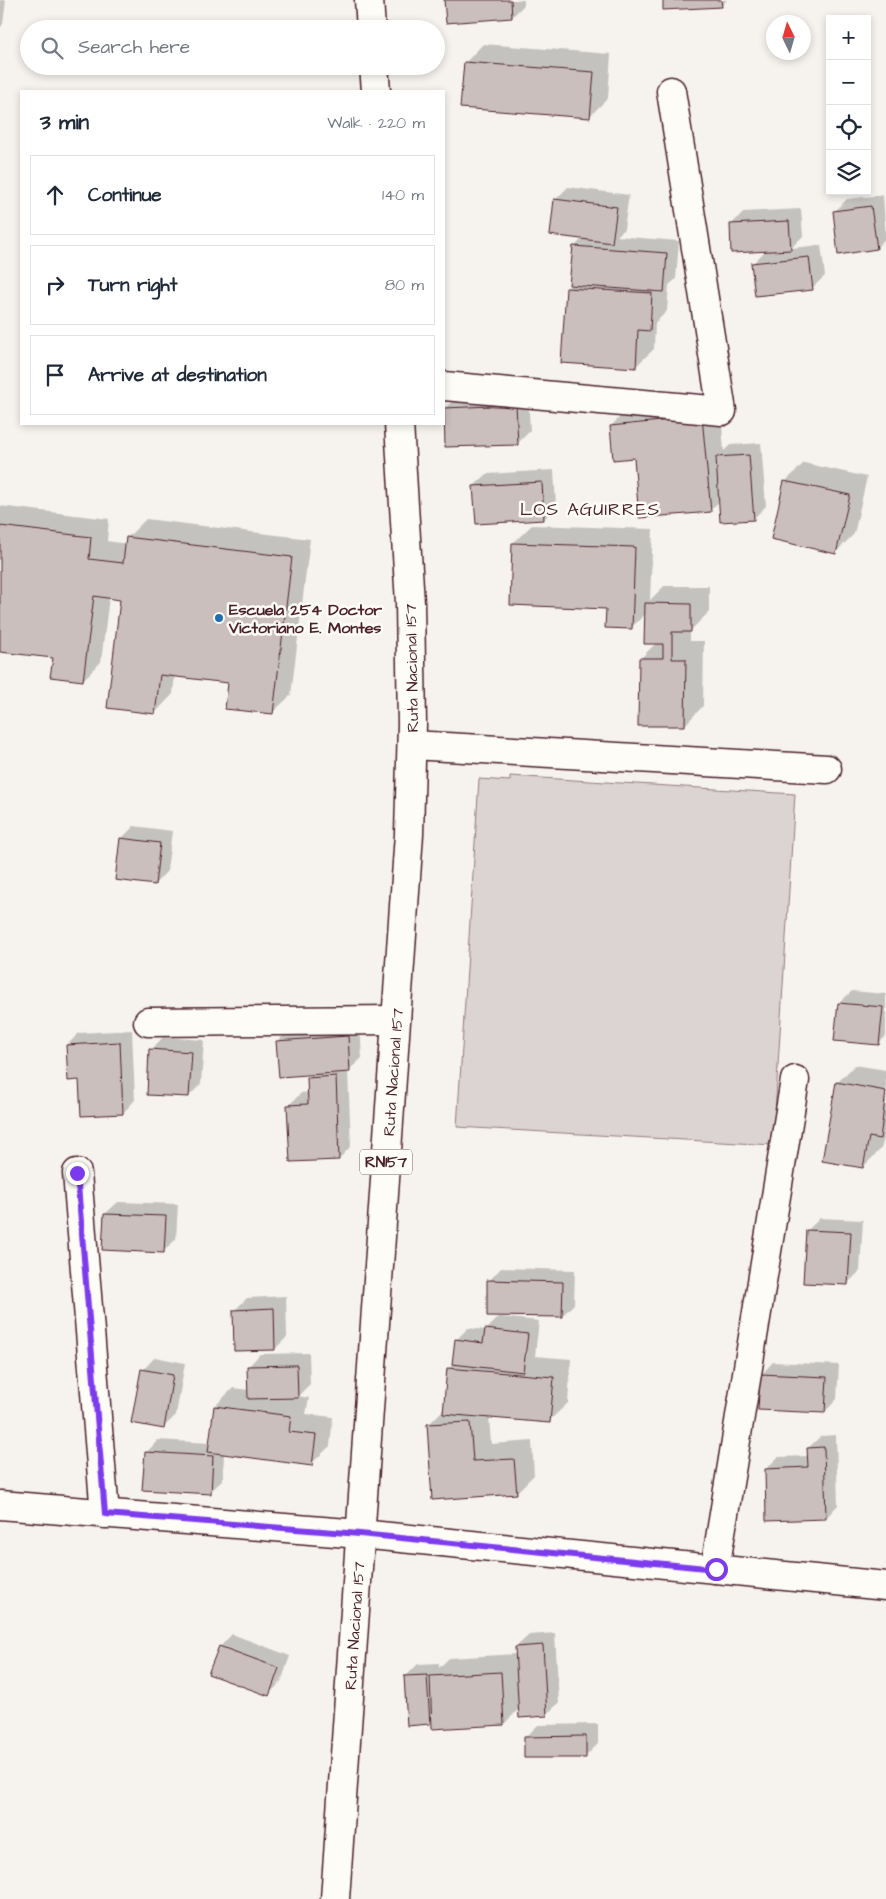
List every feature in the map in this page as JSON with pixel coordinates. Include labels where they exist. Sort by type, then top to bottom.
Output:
[{"type":"main road","points":[[369,0],[370,20]]},
{"type":"main road","points":[[375,75],[376,90]]},
{"type":"main road","points":[[445,386],[722,411],[671,91]]},
{"type":"main road","name":"Ruta Nacional 157","points":[[335,1899],[409,834],[412,745],[410,603],[399,425]]},
{"type":"main road","points":[[412,745],[827,769]]},
{"type":"main road","points":[[148,1022],[396,1020]]},
{"type":"main road","points":[[716,1569],[795,1080]]},
{"type":"main road","points":[[77,1173],[105,1514]]},
{"type":"main road","points":[[0,1505],[360,1534],[886,1586]]},
{"type":"shaded area","points":[[510,776],[795,794],[773,1145],[457,1127],[479,779],[510,781]]},
{"type":"building","points":[[444,0],[511,0],[512,18],[446,23]]},
{"type":"building","points":[[663,0],[721,0],[722,7],[663,10]]},
{"type":"building","points":[[464,62],[594,72],[590,118],[460,108]]},
{"type":"building","points":[[554,199],[617,207],[612,243],[550,235]]},
{"type":"building","points":[[871,206],[877,249],[838,255],[833,211]]},
{"type":"building","points":[[789,221],[791,250],[731,253],[730,224]]},
{"type":"building","points":[[573,246],[667,253],[664,292],[569,285]]},
{"type":"building","points":[[809,257],[813,290],[755,296],[751,263]]},
{"type":"building","points":[[566,288],[652,293],[650,331],[638,330],[636,368],[561,363]]},
{"type":"building","points":[[516,405],[518,445],[445,447],[445,408]]},
{"type":"building","points":[[702,417],[711,512],[639,518],[634,458],[613,460],[610,426]]},
{"type":"building","points":[[749,455],[754,520],[720,522],[716,457]]},
{"type":"building","points":[[784,481],[850,495],[836,554],[771,539]]},
{"type":"building","points":[[542,482],[544,520],[476,524],[473,486]]},
{"type":"building","points":[[0,526],[91,537],[89,559],[123,563],[126,537],[292,557],[273,714],[225,709],[228,683],[160,675],[155,714],[107,708],[120,600],[94,596],[83,681],[50,677],[53,658],[0,652]]},
{"type":"building","points":[[512,543],[635,547],[632,629],[605,628],[606,609],[510,605]]},
{"type":"building","points":[[645,603],[691,604],[691,632],[672,632],[672,659],[686,659],[685,726],[638,726],[639,658],[663,658],[663,644],[644,644]]},
{"type":"building","points":[[120,838],[160,843],[155,885],[115,880]]},
{"type":"building","points":[[838,1003],[883,1007],[879,1045],[834,1041]]},
{"type":"building","points":[[348,1036],[350,1072],[279,1077],[276,1041]]},
{"type":"building","points":[[120,1042],[123,1114],[81,1116],[79,1080],[68,1081],[66,1045]]},
{"type":"building","points":[[149,1049],[192,1052],[189,1097],[147,1095]]},
{"type":"building","points":[[336,1076],[339,1160],[290,1162],[287,1105],[308,1104],[307,1078]]},
{"type":"building","points":[[836,1082],[886,1091],[880,1139],[869,1137],[863,1168],[822,1161]]},
{"type":"building","points":[[104,1214],[166,1216],[164,1253],[102,1250]]},
{"type":"building","points":[[806,1230],[851,1232],[848,1285],[803,1283]]},
{"type":"building","points":[[487,1280],[563,1282],[562,1317],[487,1316]]},
{"type":"building","points":[[274,1308],[275,1350],[234,1351],[233,1310]]},
{"type":"building","points":[[485,1329],[528,1334],[523,1372],[452,1364],[455,1339],[483,1343]]},
{"type":"building","points":[[297,1365],[298,1398],[248,1399],[247,1366]]},
{"type":"building","points":[[447,1368],[554,1377],[550,1423],[443,1414]]},
{"type":"building","points":[[141,1369],[173,1375],[164,1429],[131,1423]]},
{"type":"building","points":[[760,1374],[827,1377],[825,1413],[758,1410]]},
{"type":"building","points":[[214,1406],[291,1416],[289,1432],[316,1435],[312,1466],[208,1452]]},
{"type":"building","points":[[470,1422],[473,1461],[514,1459],[517,1494],[432,1500],[427,1424]]},
{"type":"building","points":[[824,1447],[826,1519],[766,1521],[765,1469],[808,1467],[807,1448]]},
{"type":"building","points":[[145,1452],[213,1456],[211,1494],[142,1490]]},
{"type":"building","points":[[543,1645],[547,1716],[519,1718],[515,1647]]},
{"type":"building","points":[[219,1646],[279,1668],[269,1696],[208,1674]]},
{"type":"building","points":[[501,1672],[504,1725],[432,1729],[430,1676]]},
{"type":"building","points":[[427,1675],[430,1724],[407,1726],[404,1676]]},
{"type":"building","points":[[586,1736],[586,1758],[524,1758],[524,1737]]},
{"type":"place","name":"Escuela 254 Doctor Victoriano E. Montes","points":[[219,618]]},
{"type":"district","name":"LOS AGUIRRES","points":[[590,509]]},
{"type":"route","points":[[77,1173],[105,1514],[360,1534],[716,1569]]}]
